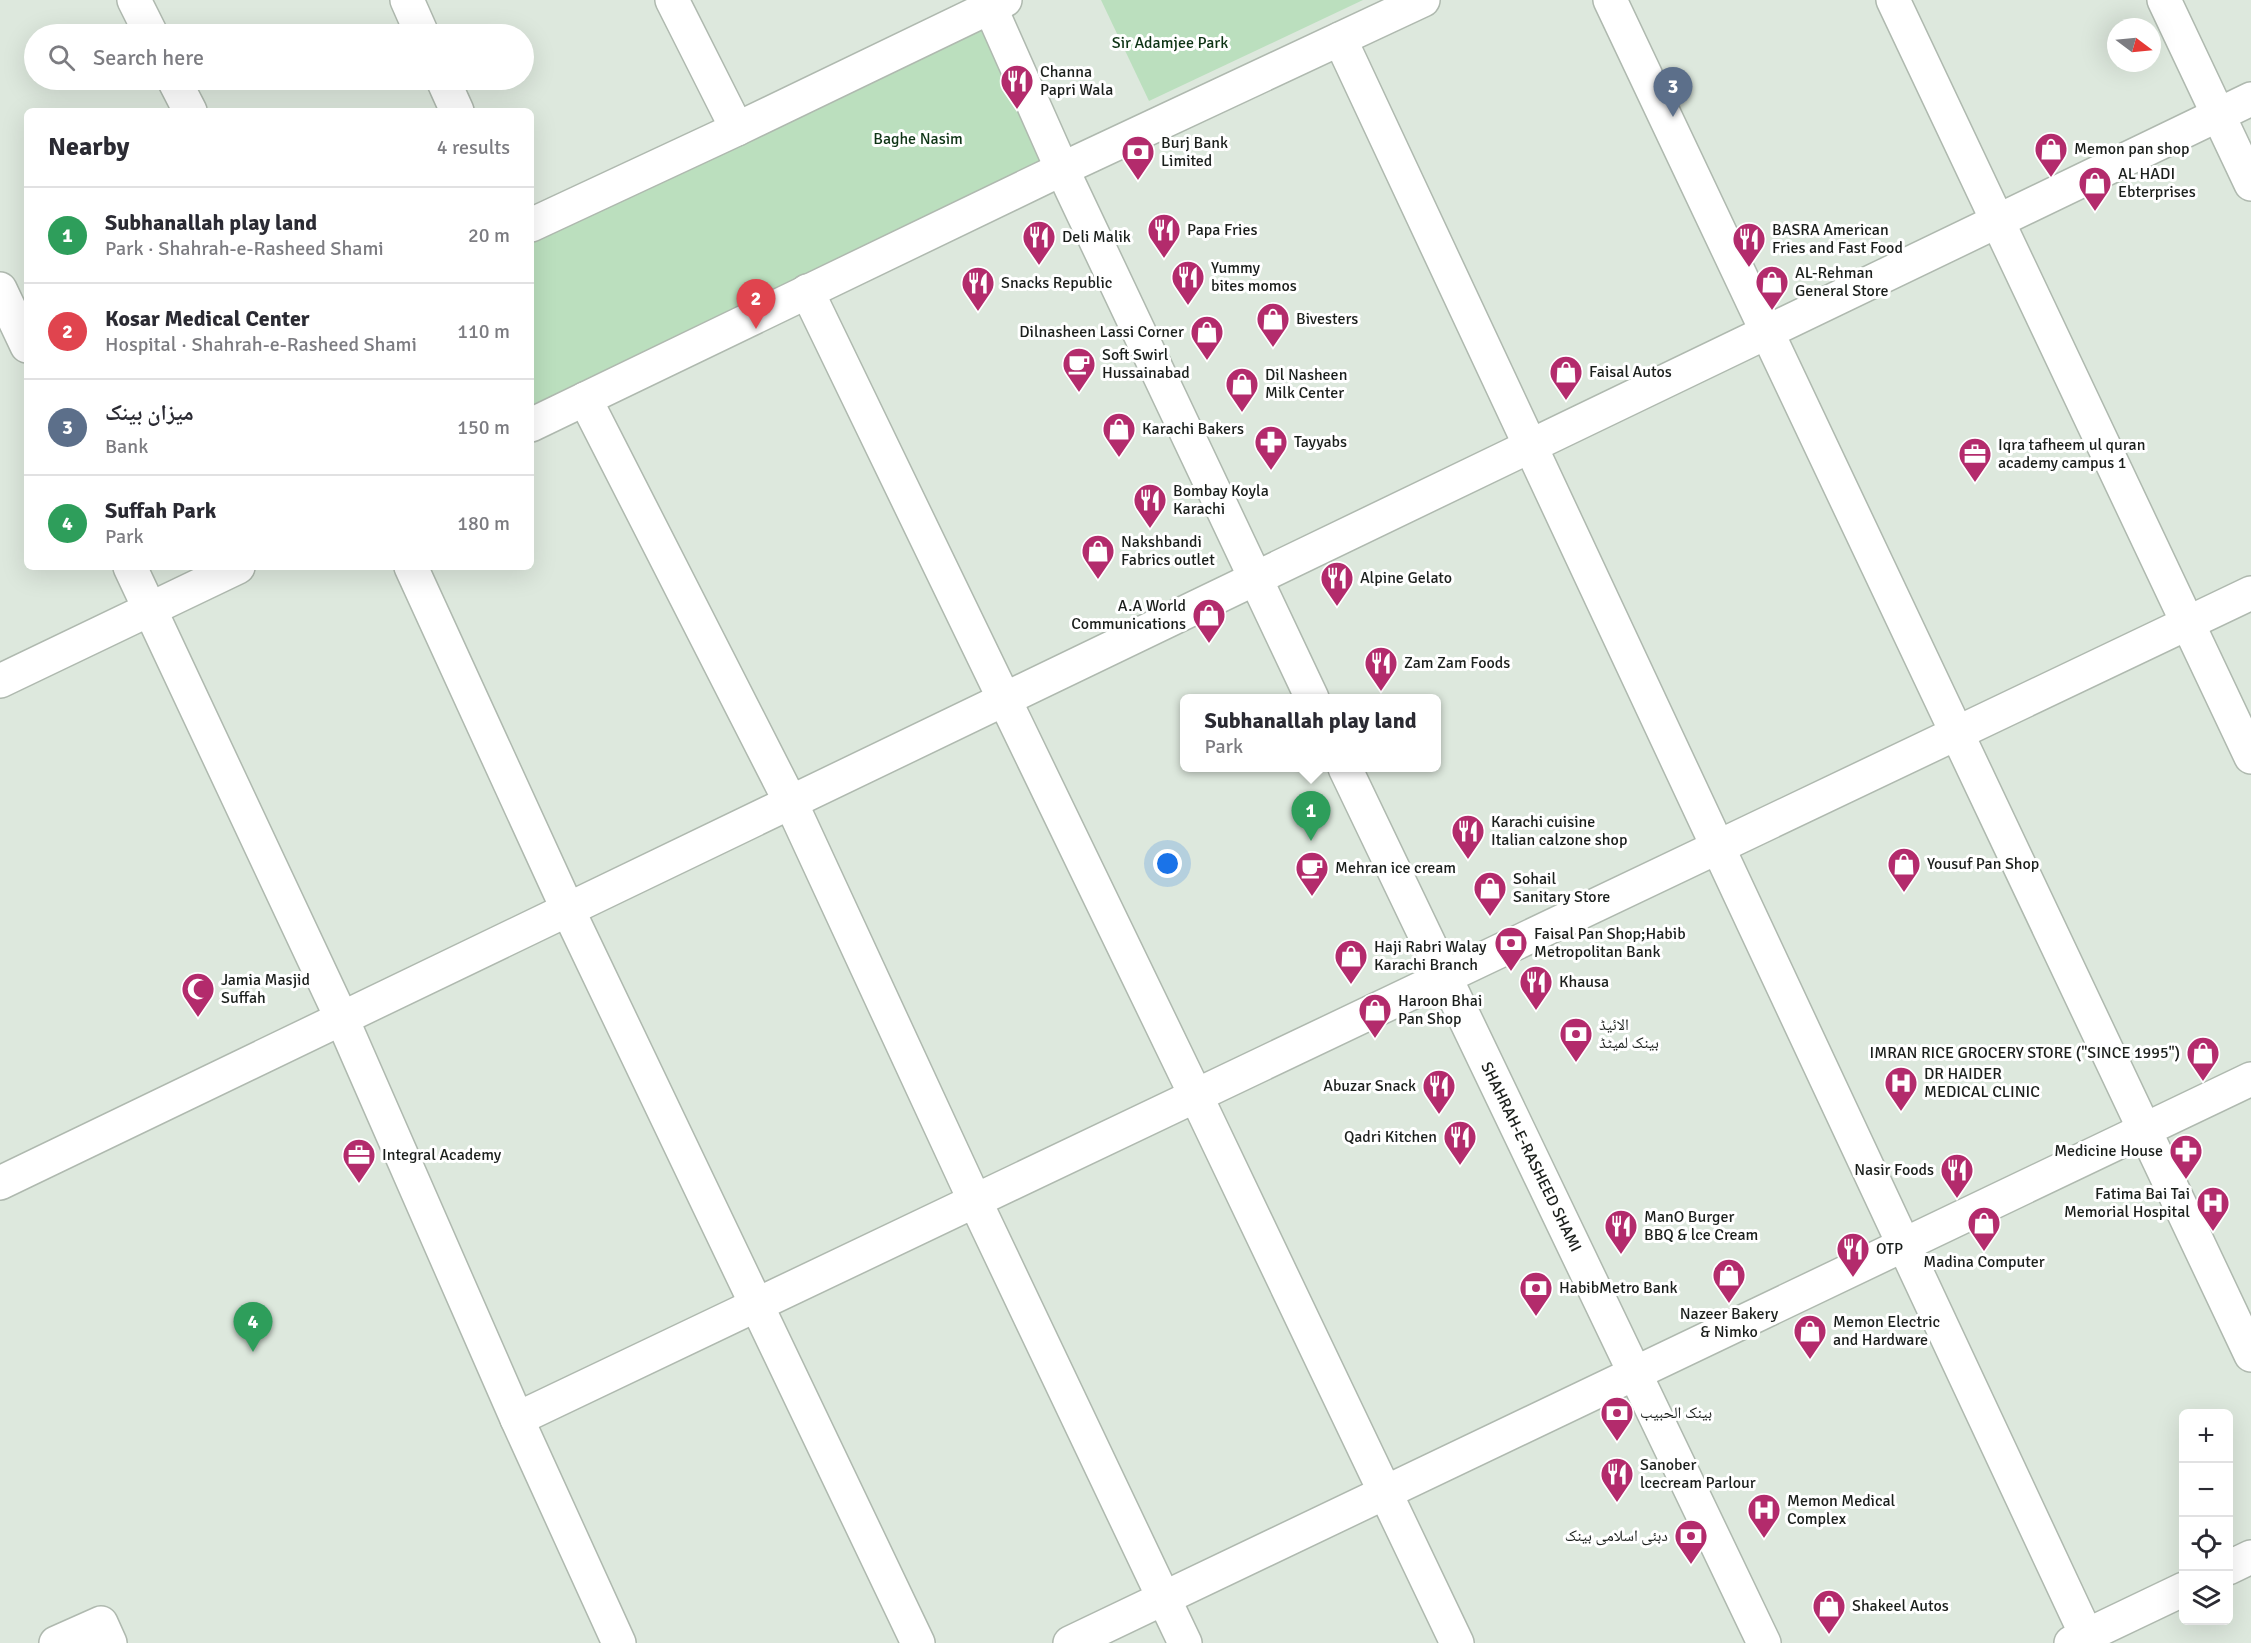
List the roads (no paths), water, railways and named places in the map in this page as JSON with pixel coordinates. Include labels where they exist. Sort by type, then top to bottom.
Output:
[{"type":"street","points":[[134,0],[146,24]]},
{"type":"street","points":[[407,0],[418,24]]},
{"type":"street","points":[[672,0],[737,129]]},
{"type":"street","points":[[534,424],[1062,169],[1423,0]]},
{"type":"street","points":[[1610,0],[2251,1355]]},
{"type":"street","points":[[1893,0],[2251,757]]},
{"type":"street","points":[[2164,0],[2251,184]]},
{"type":"street","points":[[534,224],[737,129],[994,2],[1062,169],[1310,694]]},
{"type":"street","points":[[1340,39],[1904,1245],[2082,1640],[2179,1592]]},
{"type":"street","points":[[179,90],[188,108]]},
{"type":"street","points":[[448,90],[456,108]]},
{"type":"street","points":[[0,1184],[2251,99]]},
{"type":"street","points":[[0,289],[24,340]]},
{"type":"street","points":[[807,291],[1457,1643]]},
{"type":"street","points":[[585,399],[791,803],[975,1202],[1185,1643]]},
{"type":"street","points":[[131,570],[342,1019],[619,1643]]},
{"type":"street","points":[[0,681],[232,570]]},
{"type":"street","points":[[412,570],[568,910],[755,1306],[918,1643]]},
{"type":"street","points":[[518,1419],[2251,593]]},
{"type":"street","name":"SHAHRAH-E-RASHEED SHAMI","points":[[1347,772],[1764,1643]]},
{"type":"street","points":[[1070,1643],[2251,1079]]},
{"type":"street","points":[[2233,1566],[2251,1557]]},
{"type":"street","points":[[56,1643],[101,1623],[110,1643]]},
{"type":"place","name":"Channa Papri Wala","points":[[1017,110]]},
{"type":"place","name":"میزان بینک","points":[[1673,117]]},
{"type":"place","name":"Memon pan shop","points":[[2051,178]]},
{"type":"place","name":"Burj Bank Limited","points":[[1138,181]]},
{"type":"place","name":"AL HADI Ebterprises","points":[[2095,212]]},
{"type":"place","name":"Papa Fries","points":[[1164,259]]},
{"type":"place","name":"Deli Malik","points":[[1039,266]]},
{"type":"place","name":"BASRA American Fries and Fast Food","points":[[1749,268]]},
{"type":"place","name":"Yummy bites momos","points":[[1188,306]]},
{"type":"place","name":"AL-Rehman General Store","points":[[1772,311]]},
{"type":"place","name":"Snacks Republic","points":[[978,312]]},
{"type":"place","name":"Kosar Medical Center","points":[[756,329]]},
{"type":"place","name":"Bivesters","points":[[1273,348]]},
{"type":"place","name":"Dilnasheen Lassi Corner","points":[[1207,361]]},
{"type":"place","name":"Soft Swirl Hussainabad","points":[[1079,393]]},
{"type":"place","name":"Faisal Autos","points":[[1566,401]]},
{"type":"place","name":"Dil Nasheen Milk Center","points":[[1242,413]]},
{"type":"place","name":"Karachi Bakers","points":[[1119,458]]},
{"type":"place","name":"Tayyabs","points":[[1271,471]]},
{"type":"place","name":"Iqra tafheem ul quran academy campus 1","points":[[1975,483]]},
{"type":"place","name":"Bombay Koyla Karachi","points":[[1150,529]]},
{"type":"place","name":"Nakshbandi Fabrics outlet","points":[[1098,580]]},
{"type":"place","name":"Alpine Gelato","points":[[1337,607]]},
{"type":"place","name":"A.A World Communications","points":[[1209,644]]},
{"type":"place","name":"Zam Zam Foods","points":[[1381,692]]},
{"type":"place","name":"Subhanallah play land","points":[[1311,841]]},
{"type":"place","name":"Karachi cuisine Italian calzone shop","points":[[1468,860]]},
{"type":"place","name":"Yousuf Pan Shop","points":[[1904,893]]},
{"type":"place","name":"Mehran ice cream","points":[[1312,897]]},
{"type":"place","name":"Sohail Sanitary Store","points":[[1490,917]]},
{"type":"place","name":"Faisal Pan Shop;Habib Metropolitan Bank","points":[[1511,972]]},
{"type":"place","name":"Haji Rabri Walay Karachi Branch","points":[[1351,985]]},
{"type":"place","name":"Khausa","points":[[1536,1011]]},
{"type":"place","name":"Jamia Masjid Suffah","points":[[198,1018]]},
{"type":"place","name":"Haroon Bhai Pan Shop","points":[[1375,1039]]},
{"type":"place","name":"الائیڈ بینک لمیٹڈ","points":[[1576,1063]]},
{"type":"place","name":"IMRAN RICE GROCERY STORE (\"SINCE 1995\")","points":[[2203,1082]]},
{"type":"place","name":"DR HAIDER MEDICAL CLINIC","points":[[1901,1112]]},
{"type":"place","name":"Abuzar Snack","points":[[1439,1115]]},
{"type":"place","name":"Qadri Kitchen","points":[[1460,1166]]},
{"type":"place","name":"Medicine House","points":[[2186,1180]]},
{"type":"place","name":"Integral Academy","points":[[359,1184]]},
{"type":"place","name":"Nasir Foods","points":[[1957,1199]]},
{"type":"place","name":"Fatima Bai Tai Memorial Hospital","points":[[2213,1232]]},
{"type":"place","name":"Madina Computer","points":[[1984,1252]]},
{"type":"place","name":"ManO Burger BBQ & lce Cream","points":[[1621,1255]]},
{"type":"place","name":"OTP","points":[[1853,1278]]},
{"type":"place","name":"Nazeer Bakery & Nimko","points":[[1729,1304]]},
{"type":"place","name":"HabibMetro Bank","points":[[1536,1317]]},
{"type":"place","name":"Suffah Park","points":[[253,1352]]},
{"type":"place","name":"Memon Electric and Hardware","points":[[1810,1360]]},
{"type":"place","name":"بينک الحبيب","points":[[1617,1442]]},
{"type":"place","name":"Sanober lcecream Parlour","points":[[1617,1503]]},
{"type":"place","name":"Memon Medical Complex","points":[[1764,1539]]},
{"type":"place","name":"دبئی اسلامی بینک","points":[[1691,1565]]},
{"type":"place","name":"Shakeel Autos","points":[[1829,1635]]},
{"type":"park label","name":"Sir Adamjee Park","points":[[1170,43]]},
{"type":"park label","name":"Baghe Nasim","points":[[918,139]]}]
